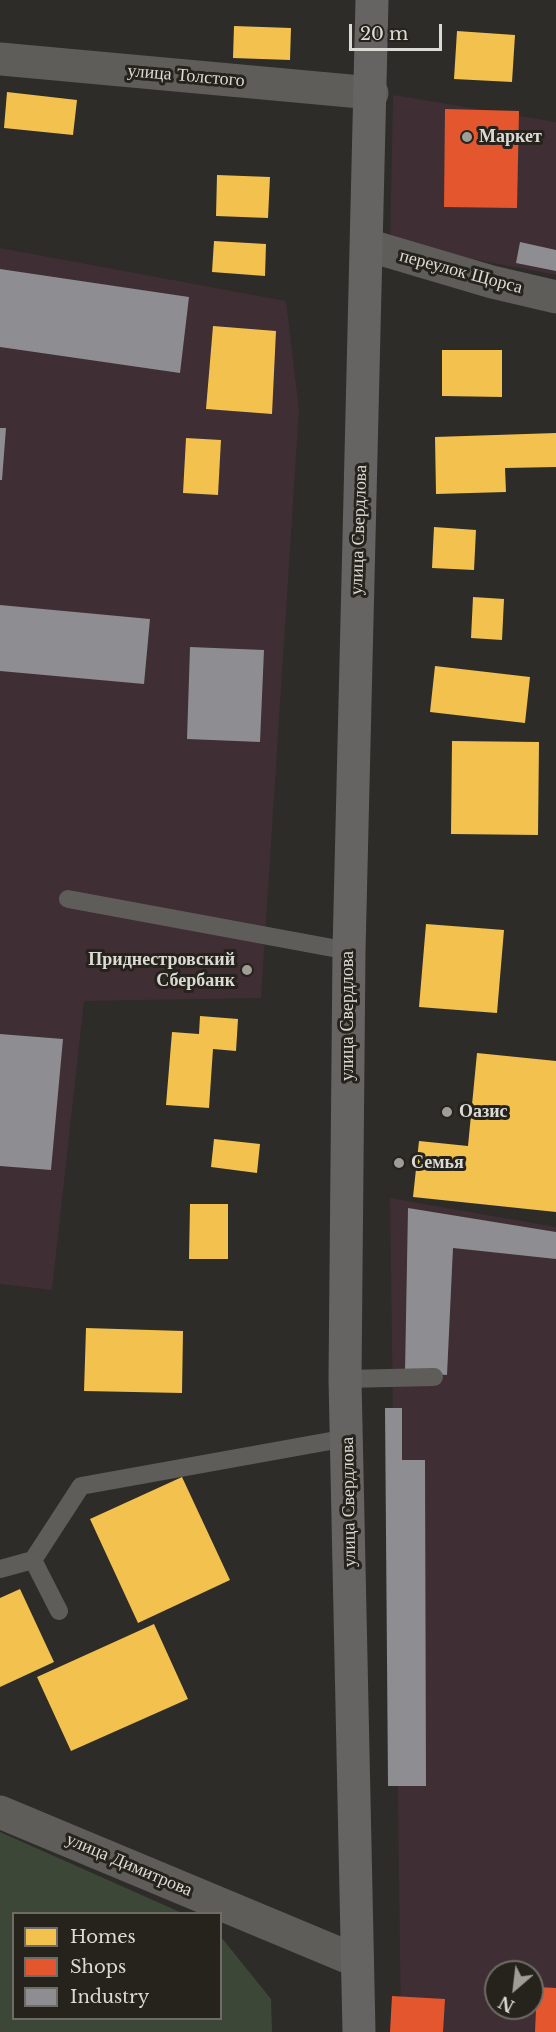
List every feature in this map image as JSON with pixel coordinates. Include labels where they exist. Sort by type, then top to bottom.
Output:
[{"type":"highway","name":"улица Свердлова","points":[[359,2032],[345,1379],[349,951],[372,93],[372,0]]},
{"type":"street","name":"улица Толстого","points":[[0,59],[372,93]]},
{"type":"street","name":"переулок Щорса","points":[[367,245],[492,282],[556,297]]},
{"type":"street","name":"улица Димитрова","points":[[0,1812],[357,1961]]},
{"type":"lane","points":[[68,899],[349,951]]},
{"type":"lane","points":[[345,1379],[434,1377]]},
{"type":"lane","points":[[0,1569],[33,1560],[81,1486],[347,1438]]},
{"type":"lane","points":[[33,1560],[59,1611]]},
{"type":"shaded area","points":[[393,95],[556,122],[556,275],[390,243]]},
{"type":"shaded area","points":[[0,248],[286,301],[299,410],[261,998],[84,1001],[52,1290],[0,1284]]},
{"type":"shaded area","points":[[390,1198],[556,1227],[556,2032],[401,2032]]},
{"type":"green space","points":[[0,1832],[180,1912],[12,1912],[12,2020],[222,2020],[222,1938],[271,1999],[272,2032],[0,2032]]},
{"type":"building: Homes","points":[[234,26],[291,28],[290,60],[233,58]]},
{"type":"building: Homes","points":[[457,31],[515,35],[512,82],[454,79]]},
{"type":"building: Homes","points":[[7,92],[77,100],[73,135],[4,128]]},
{"type":"building: Homes","points":[[217,175],[270,177],[268,218],[216,216]]},
{"type":"building: Homes","points":[[214,241],[266,244],[265,276],[212,272]]},
{"type":"building: Homes","points":[[213,326],[276,331],[272,414],[206,409]]},
{"type":"building: Homes","points":[[442,350],[502,350],[502,397],[442,396]]},
{"type":"building: Homes","points":[[556,433],[556,467],[505,468],[506,492],[436,494],[435,437]]},
{"type":"building: Homes","points":[[186,438],[221,440],[218,495],[183,493]]},
{"type":"building: Homes","points":[[434,527],[476,530],[474,570],[432,568]]},
{"type":"building: Homes","points":[[473,597],[504,599],[502,640],[471,638]]},
{"type":"building: Homes","points":[[435,666],[530,677],[525,723],[430,712]]},
{"type":"building: Homes","points":[[452,741],[539,742],[538,835],[451,834]]},
{"type":"building: Homes","points":[[426,924],[504,930],[497,1013],[419,1007]]},
{"type":"building: Homes","points":[[200,1016],[238,1019],[236,1051],[213,1049],[209,1108],[166,1105],[172,1032],[199,1034]]},
{"type":"building: Homes","points":[[477,1053],[556,1061],[556,1212],[413,1197],[419,1141],[468,1146]]},
{"type":"building: Homes","points":[[214,1139],[260,1144],[257,1173],[211,1167]]},
{"type":"building: Homes","points":[[190,1204],[228,1204],[228,1259],[189,1259]]},
{"type":"building: Homes","points":[[86,1328],[183,1331],[182,1393],[84,1391]]},
{"type":"building: Homes","points":[[182,1477],[230,1580],[138,1623],[90,1519]]},
{"type":"building: Homes","points":[[20,1589],[54,1662],[0,1687],[0,1598]]},
{"type":"building: Homes","points":[[154,1624],[188,1699],[71,1751],[37,1677]]},
{"type":"building: Shops","points":[[445,109],[519,111],[517,208],[444,207]]},
{"type":"building: Shops","points":[[544,1987],[556,1988],[556,2032],[535,2032],[536,2020],[544,2020]]},
{"type":"building: Shops","points":[[392,1996],[445,1999],[443,2032],[390,2032]]},
{"type":"building: Industry","points":[[520,242],[556,250],[556,271],[516,263]]},
{"type":"building: Industry","points":[[0,269],[189,297],[180,373],[0,347]]},
{"type":"building: Industry","points":[[0,428],[6,428],[2,480],[0,480]]},
{"type":"building: Industry","points":[[0,605],[150,619],[144,684],[0,671]]},
{"type":"building: Industry","points":[[190,647],[264,650],[260,742],[187,739]]},
{"type":"building: Industry","points":[[0,1034],[63,1039],[51,1170],[0,1166]]},
{"type":"building: Industry","points":[[408,1208],[556,1232],[556,1259],[453,1248],[447,1375],[405,1372]]},
{"type":"building: Industry","points":[[385,1408],[402,1408],[402,1460],[425,1460],[426,1786],[388,1786]]},
{"type":"place","name":"Маркет","points":[[467,137]]},
{"type":"place","name":"Приднестровский Сбербанк","points":[[247,970]]},
{"type":"place","name":"Оазис","points":[[447,1112]]},
{"type":"place","name":"Семья","points":[[399,1163]]}]
